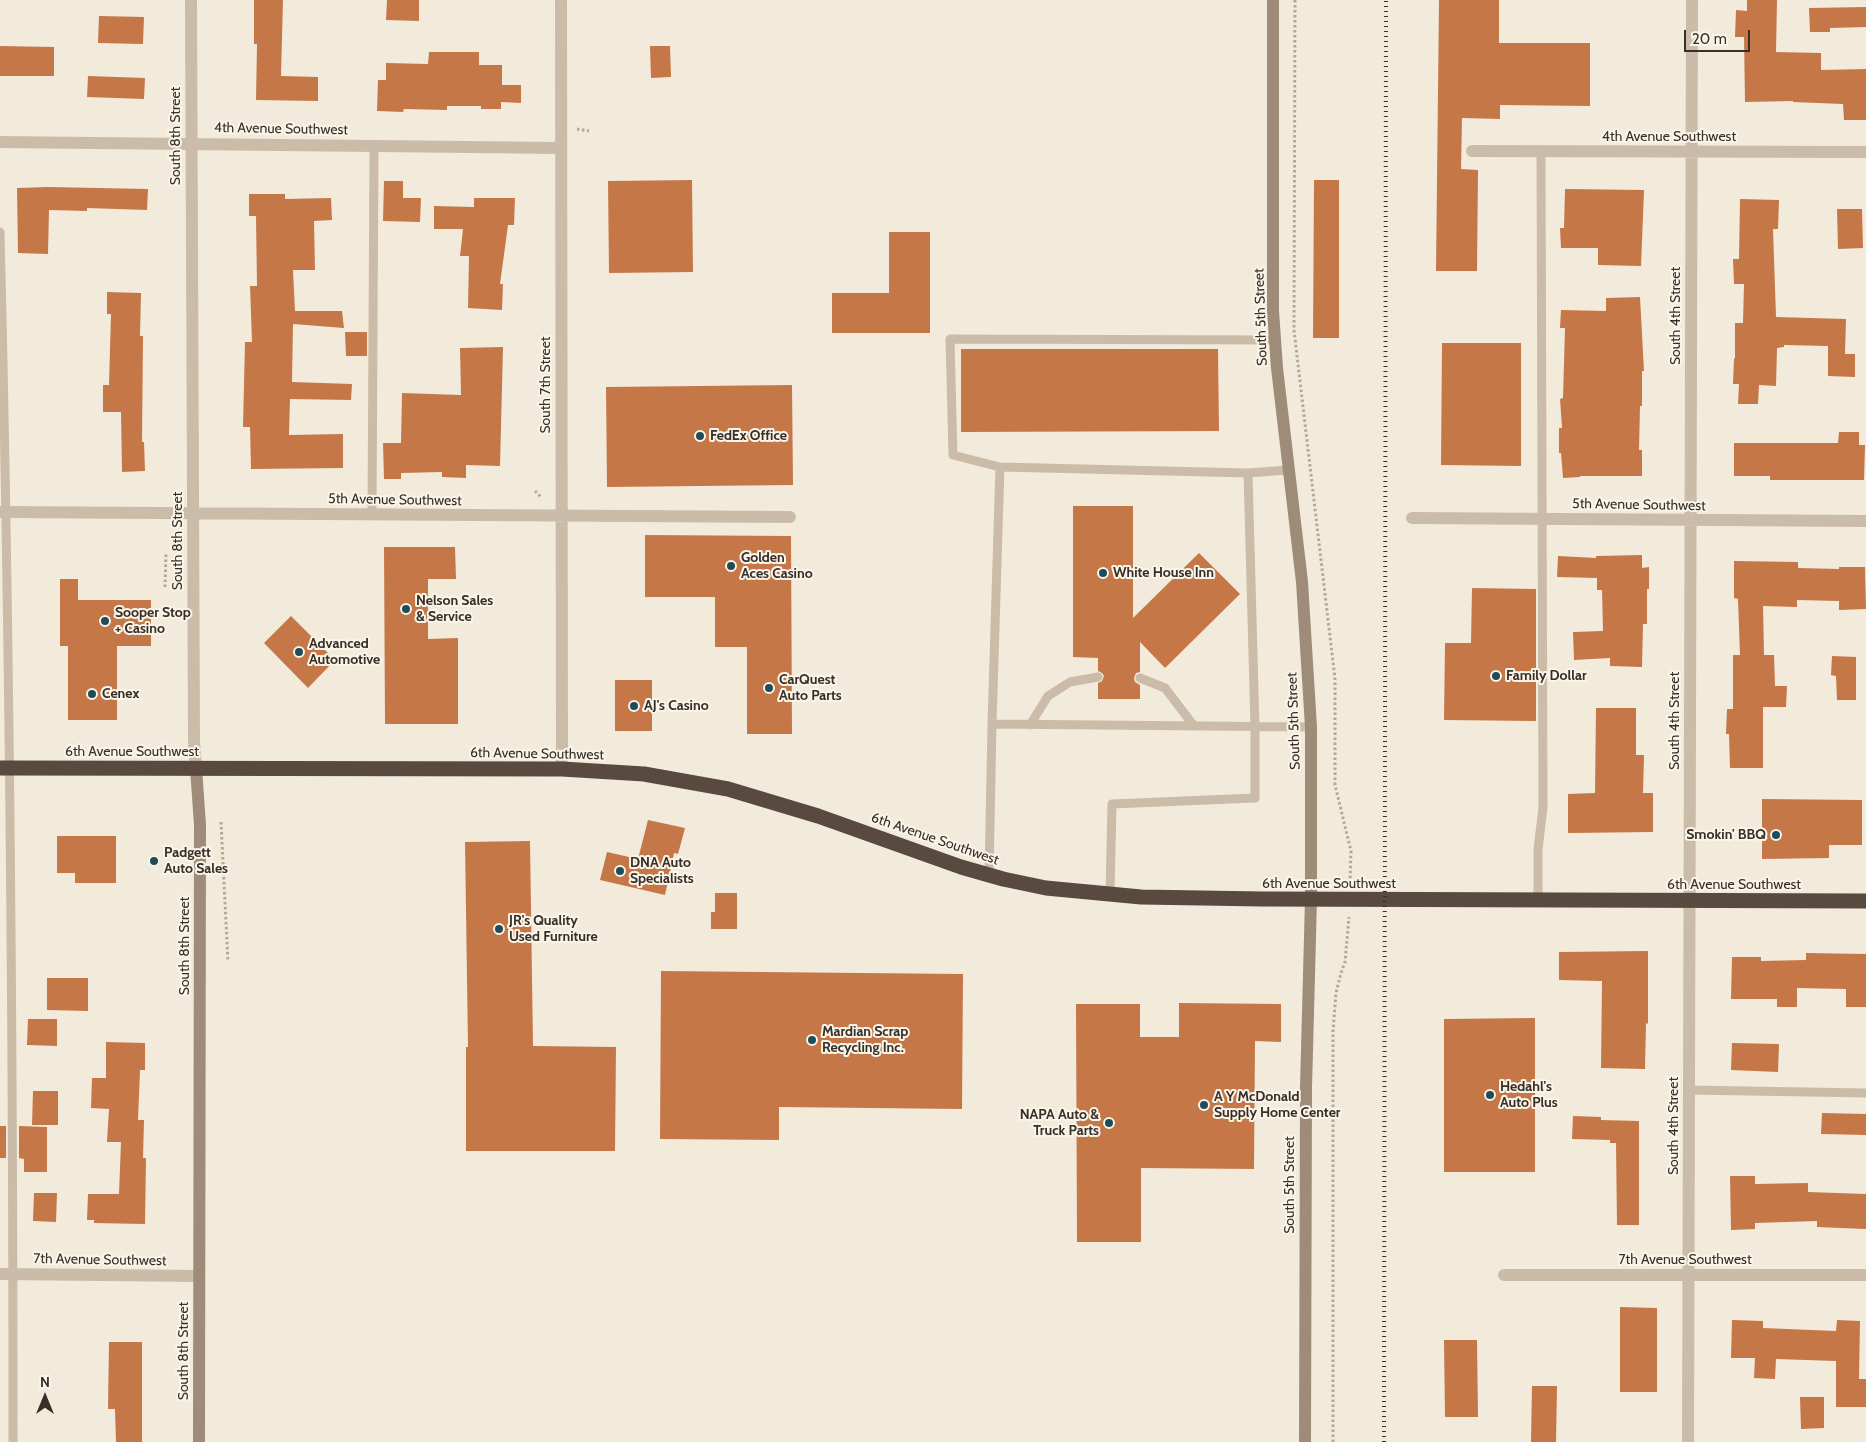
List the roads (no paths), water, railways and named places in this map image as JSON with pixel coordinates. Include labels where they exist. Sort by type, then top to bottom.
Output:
[{"type":"highway","name":"6th Avenue Southwest","points":[[5,768],[562,769],[644,774],[728,789],[818,816],[961,868],[989,875],[1046,888],[1141,897],[1311,900],[1866,901]]},
{"type":"street","name":"South 8th Street","points":[[191,0],[194,740],[200,825],[199,1442]]},
{"type":"street","name":"South 7th Street","points":[[561,0],[562,769]]},
{"type":"street","name":"South 5th Street","points":[[1273,0],[1275,340],[1302,582],[1311,727],[1311,900],[1306,1098],[1305,1442]]},
{"type":"street","name":"South 4th Street","points":[[1688,1442],[1692,0]]},
{"type":"street","name":"4th Avenue Southwest","points":[[0,142],[560,148]]},
{"type":"street","name":"4th Avenue Southwest","points":[[1472,151],[1866,152]]},
{"type":"street","name":"5th Avenue Southwest","points":[[4,512],[790,517]]},
{"type":"street","name":"5th Avenue Southwest","points":[[1412,518],[1866,521]]},
{"type":"street","name":"7th Avenue Southwest","points":[[6,1274],[199,1276]]},
{"type":"street","name":"7th Avenue Southwest","points":[[1504,1274],[1866,1275]]},
{"type":"lane","points":[[372,515],[374,146]]},
{"type":"lane","points":[[1538,901],[1538,850],[1543,807],[1540,151]]},
{"type":"lane","points":[[0,232],[4,512],[6,1274],[13,1442]]},
{"type":"lane","points":[[1275,340],[950,339],[953,455],[1000,467],[1248,473],[1288,470]]},
{"type":"lane","points":[[989,875],[1000,467]]},
{"type":"lane","points":[[1110,894],[1112,804],[1255,798],[1255,726],[1248,473]]},
{"type":"lane","points":[[1030,725],[1048,696],[1070,682],[1098,677]]},
{"type":"lane","points":[[1140,678],[1165,688],[1194,726]]},
{"type":"lane","points":[[992,724],[1311,727]]},
{"type":"lane","points":[[1689,1090],[1866,1093]]},
{"type":"railway","points":[[1384,1442],[1386,0]]},
{"type":"place","name":"FedEx Office","points":[[700,436]]},
{"type":"place","name":"Golden Aces Casino","points":[[731,566]]},
{"type":"place","name":"White House Inn","points":[[1103,573]]},
{"type":"place","name":"Nelson Sales & Service","points":[[406,609]]},
{"type":"place","name":"Sooper Stop + Casino","points":[[105,621]]},
{"type":"place","name":"Advanced Automotive","points":[[299,652]]},
{"type":"place","name":"Family Dollar","points":[[1496,676]]},
{"type":"place","name":"CarQuest Auto Parts","points":[[769,688]]},
{"type":"place","name":"Cenex","points":[[92,694]]},
{"type":"place","name":"AJ's Casino","points":[[634,706]]},
{"type":"place","name":"Smokin' BBQ","points":[[1776,835]]},
{"type":"place","name":"Padgett Auto Sales","points":[[154,861]]},
{"type":"place","name":"DNA Auto Specialists","points":[[620,871]]},
{"type":"place","name":"JR's Quality Used Furniture","points":[[499,929]]},
{"type":"place","name":"Mardian Scrap Recycling Inc.","points":[[812,1040]]},
{"type":"place","name":"Hedahl's Auto Plus","points":[[1490,1095]]},
{"type":"place","name":"A Y McDonald Supply Home Center","points":[[1204,1105]]},
{"type":"place","name":"NAPA Auto & Truck Parts","points":[[1109,1123]]}]
